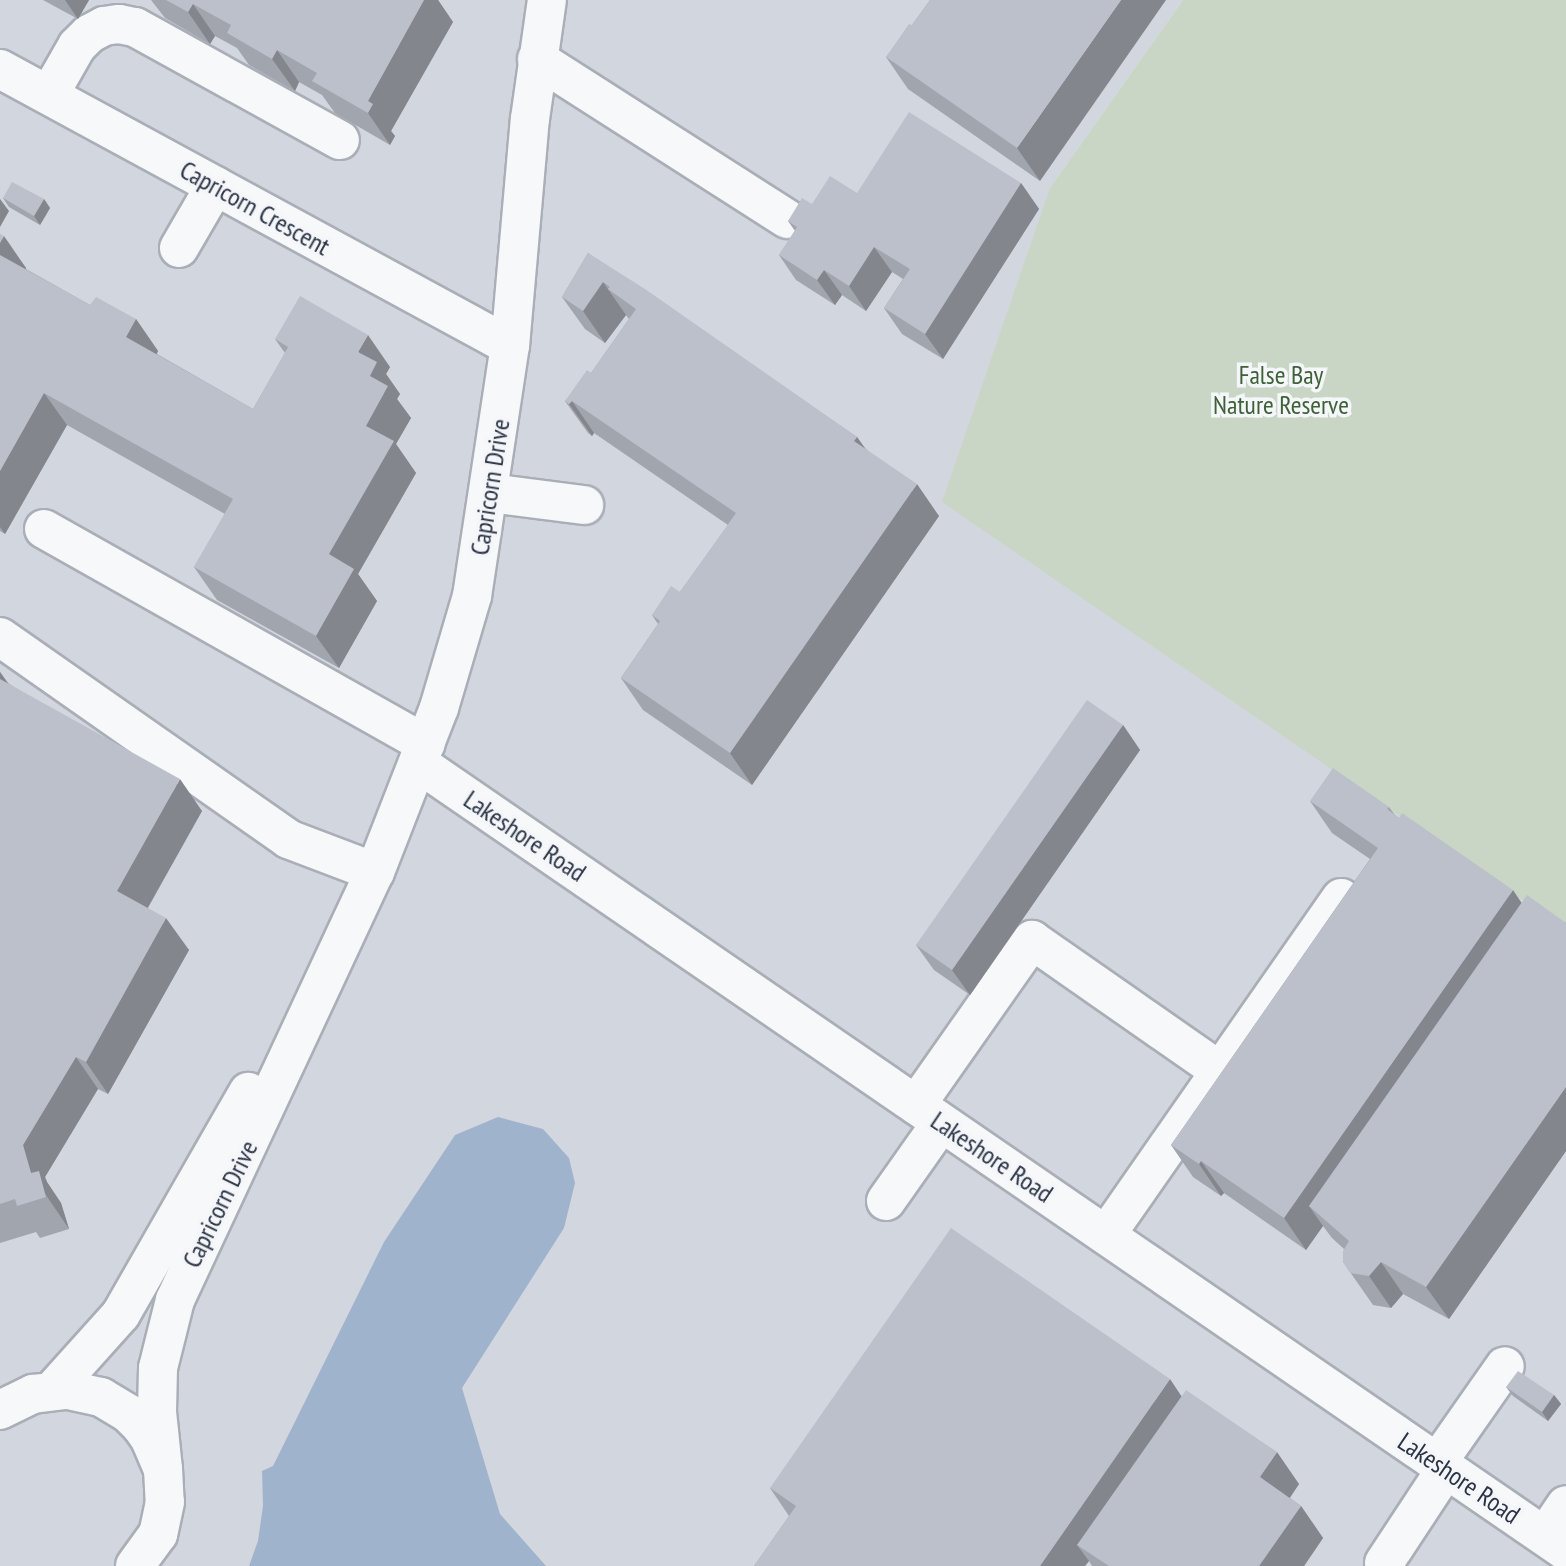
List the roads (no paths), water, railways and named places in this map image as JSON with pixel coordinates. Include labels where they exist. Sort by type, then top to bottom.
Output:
[{"type":"street","name":"Capricorn Drive","points":[[135,1566],[158,1534],[165,1502],[157,1412],[158,1368],[175,1300],[375,872],[454,663],[472,596],[490,492],[510,346],[520,206],[537,59],[547,0]]},
{"type":"street","points":[[49,95],[77,46],[89,34],[104,26],[119,24],[135,27],[340,140]]},
{"type":"street","points":[[537,59],[787,219]]},
{"type":"street","name":"Capricorn Crescent","points":[[0,69],[510,346]]},
{"type":"street","points":[[179,248],[215,186]]},
{"type":"street","points":[[490,492],[584,505]]},
{"type":"street","name":"Lakeshore Road","points":[[44,529],[422,753],[929,1114],[1555,1544]]},
{"type":"street","points":[[0,637],[288,839],[375,872]]},
{"type":"street","points":[[1106,1235],[1340,898]]},
{"type":"street","points":[[886,1201],[929,1114],[1032,940],[1220,1071]]},
{"type":"street","name":"Capricorn Drive","points":[[52,1391],[121,1314],[260,1070],[337,952]]},
{"type":"street","points":[[1384,1563],[1505,1366]]},
{"type":"street","points":[[5,1402],[68,1390],[101,1397],[129,1414],[150,1439],[163,1469]]},
{"type":"street","points":[[1555,1544],[1566,1505]]},
{"type":"water","points":[[498,1117],[543,1129],[569,1158],[575,1183],[564,1228],[462,1388],[500,1514],[546,1566],[249,1566],[258,1541],[263,1506],[262,1471],[273,1466],[384,1242],[455,1135]]},
{"type":"park label","name":"False Bay Nature Reserve","points":[[1281,390]]}]
